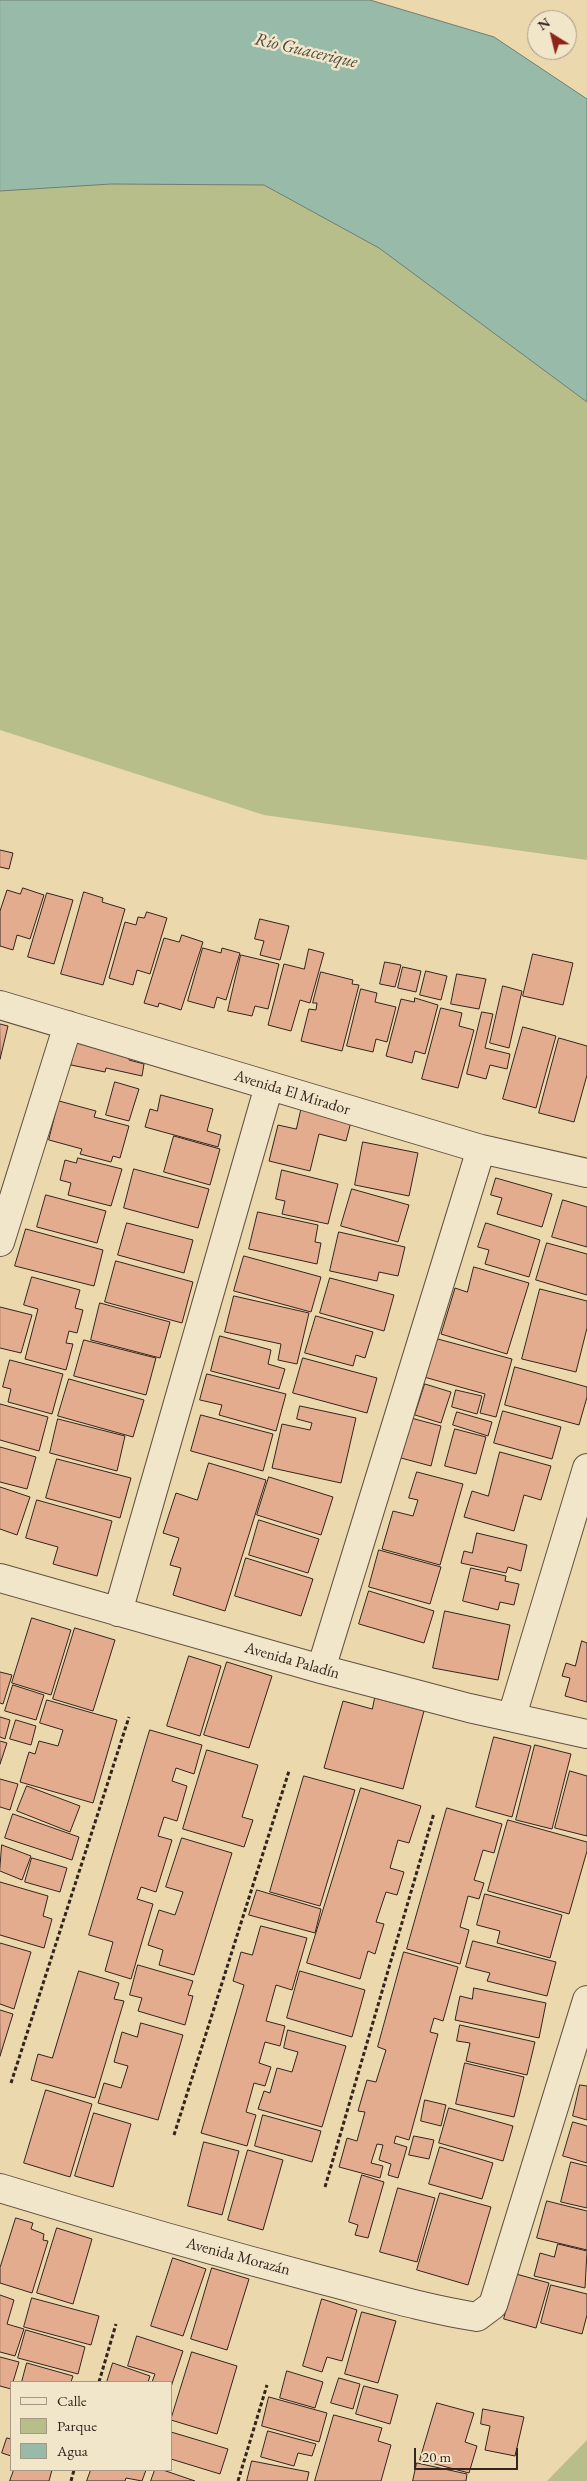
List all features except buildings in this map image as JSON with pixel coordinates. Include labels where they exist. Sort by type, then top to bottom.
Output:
[{"type":"street","name":"Avenida El Mirador","points":[[0,1005],[481,1149],[587,1173]]},
{"type":"street","points":[[0,1242],[68,1025]]},
{"type":"street","points":[[118,1612],[269,1086]]},
{"type":"street","points":[[321,1670],[481,1149]]},
{"type":"street","points":[[512,1716],[587,1468]]},
{"type":"street","name":"Avenida Paladín","points":[[0,1578],[156,1621],[321,1670],[469,1708],[587,1734]]},
{"type":"street","name":"Avenida Morazán","points":[[0,2188],[147,2232],[296,2273],[449,2312],[477,2317],[493,2305],[587,2000]]},
{"type":"path","points":[[11,2083],[129,1717]]},
{"type":"path","points":[[174,2135],[289,1771]]},
{"type":"path","points":[[325,2187],[434,1814]]},
{"type":"path","points":[[99,2381],[116,2324]]},
{"type":"path","points":[[238,2481],[267,2385]]},
{"type":"green space","points":[[159,61],[587,325],[587,860],[264,815],[0,730],[0,188]]},
{"type":"green space","points":[[587,2440],[587,2481],[547,2481]]},
{"type":"water","name":"Río Guacerique","points":[[0,0],[370,0],[494,37],[587,99],[587,402],[379,248],[264,185],[111,184],[0,191]]}]
